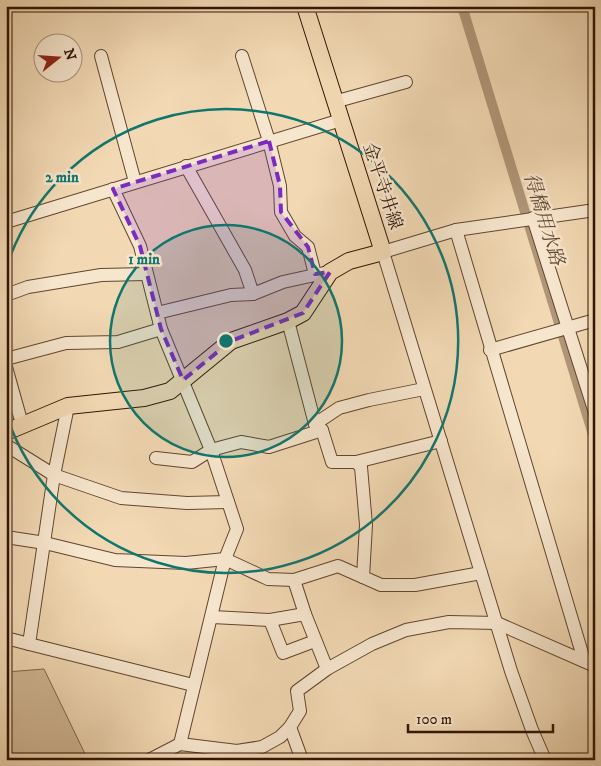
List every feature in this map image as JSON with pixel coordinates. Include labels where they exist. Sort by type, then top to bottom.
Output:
[{"type":"main road","name":"金平寺井線","points":[[6,432],[68,406],[144,398],[170,391],[231,341],[288,321],[303,313],[323,273],[349,261],[383,252],[305,6]]},
{"type":"street","points":[[101,56],[135,182]]},
{"type":"street","points":[[157,313],[231,295],[253,294],[283,282],[323,273],[308,248],[295,236],[280,212],[280,186],[269,140],[242,56]]},
{"type":"street","points":[[334,102],[406,82]]},
{"type":"street","points":[[6,222],[269,140],[341,120]]},
{"type":"street","points":[[186,166],[245,270],[253,294]]},
{"type":"street","points":[[113,189],[140,246],[161,329],[211,450],[237,529],[225,559],[180,744]]},
{"type":"street","points":[[545,760],[514,680],[383,252],[456,230],[595,210]]},
{"type":"street","points":[[529,219],[563,329],[595,413]]},
{"type":"street","points":[[456,230],[490,350],[589,663]]},
{"type":"street","points":[[6,296],[28,287],[100,275],[146,274]]},
{"type":"street","points":[[490,350],[595,320]]},
{"type":"street","points":[[288,321],[319,427],[332,462],[356,462],[441,441]]},
{"type":"street","points":[[6,359],[66,343],[118,342],[161,329]]},
{"type":"street","points":[[6,367],[22,424]]},
{"type":"street","points":[[156,458],[192,462],[211,450],[241,442],[270,447],[319,427],[339,408],[424,389]]},
{"type":"street","points":[[28,644],[54,475],[68,406]]},
{"type":"street","points":[[6,445],[54,475],[121,498],[187,503],[228,502]]},
{"type":"street","points":[[356,462],[361,467],[366,525],[363,577]]},
{"type":"street","points":[[6,537],[45,543],[115,560],[186,564],[225,559],[268,579],[294,580],[338,566],[381,586],[457,579],[481,573]]},
{"type":"street","points":[[294,580],[315,641],[327,669]]},
{"type":"street","points":[[212,617],[270,620],[305,614]]},
{"type":"street","points":[[270,620],[283,653],[315,641]]},
{"type":"street","points":[[149,760],[180,744],[237,751],[262,747],[280,737],[290,727],[300,711],[297,691],[327,669],[372,644],[406,630],[449,622],[497,622],[589,663]]},
{"type":"street","points":[[6,638],[193,685]]},
{"type":"street","points":[[290,727],[302,760]]},
{"type":"highlighted area","points":[[269,141],[280,186],[281,212],[308,247],[315,274],[330,272],[303,313],[231,341],[183,380],[161,329],[140,246],[113,189]]},
{"type":"shaded area","points":[[44,669],[88,760],[6,760],[6,672]]},
{"type":"waterway","name":"得橋用水路","points":[[462,6],[595,441]]}]
